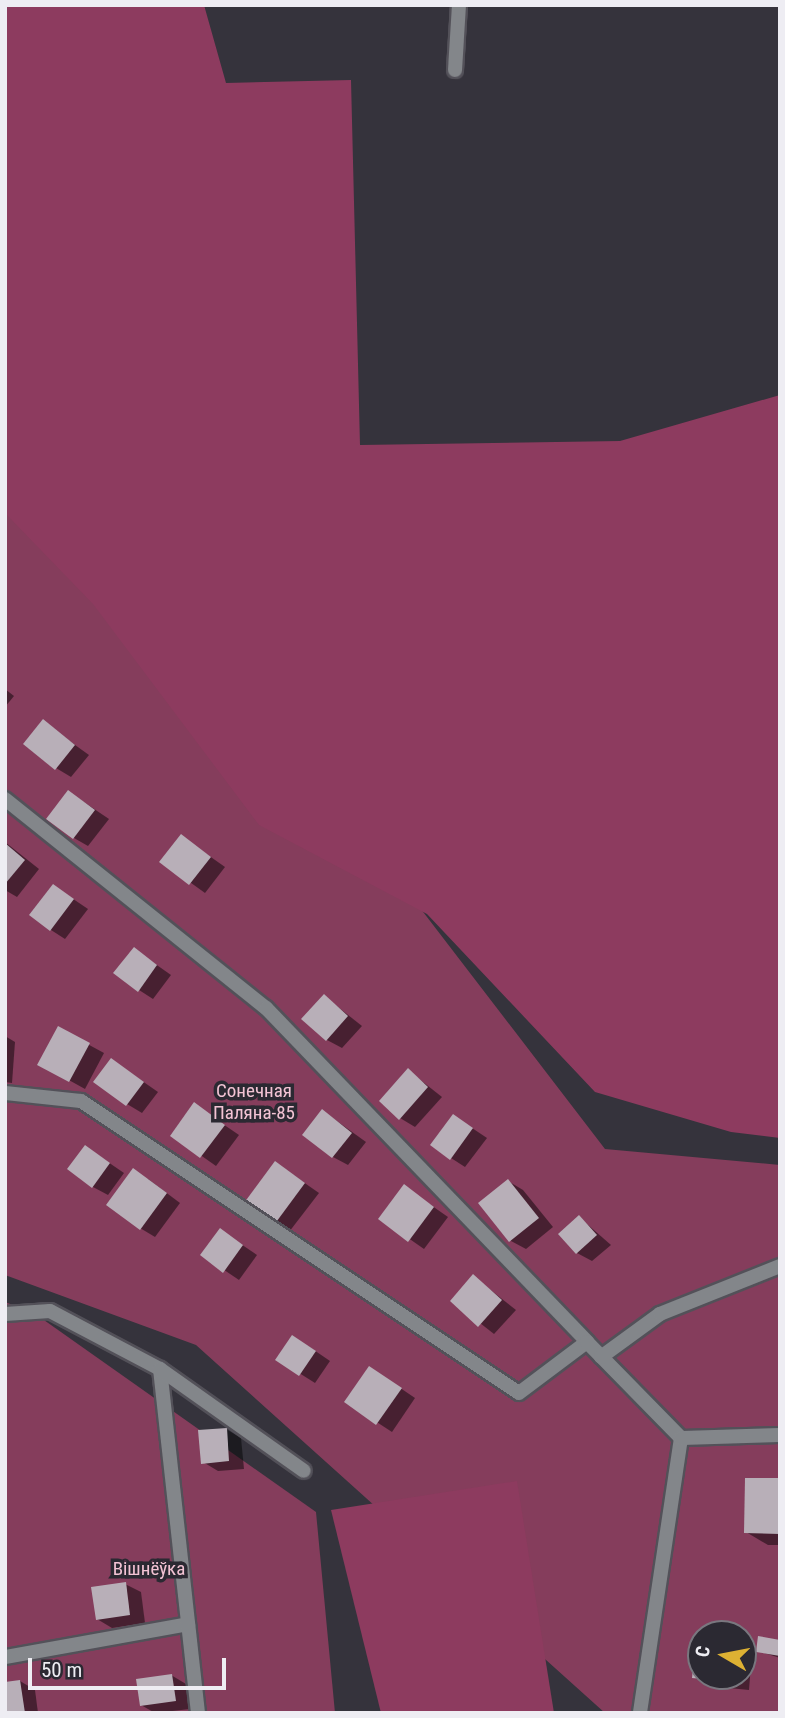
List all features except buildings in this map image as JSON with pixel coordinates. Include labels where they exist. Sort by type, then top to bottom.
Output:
[{"type":"street","points":[[455,69],[458,5]]},
{"type":"street","points":[[5,799],[266,1007],[681,1438],[780,1435]]},
{"type":"street","points":[[5,1093],[81,1101],[519,1393],[587,1342]]},
{"type":"street","points":[[601,1357],[660,1314],[780,1266]]},
{"type":"street","points":[[5,1314],[50,1311],[160,1369],[304,1471]]},
{"type":"street","points":[[160,1369],[198,1713]]},
{"type":"street","points":[[640,1713],[681,1438]]},
{"type":"street","points":[[5,1657],[188,1624]]},
{"type":"green space","name":"Сонечная Паляна-85","points":[[5,367],[605,1149],[780,1165],[780,1713],[605,1713],[196,1345],[5,1275]]},
{"type":"green space","name":"Вішнёўка","points":[[5,1302],[34,1313],[316,1512],[335,1713],[5,1713]]},
{"type":"shaded area","points":[[5,5],[204,5],[226,83],[351,80],[360,445],[620,441],[780,395],[780,1138],[731,1132],[595,1092],[427,914],[259,825],[93,604],[5,513]]},
{"type":"shaded area","points":[[517,1481],[554,1713],[381,1713],[331,1510]]}]
